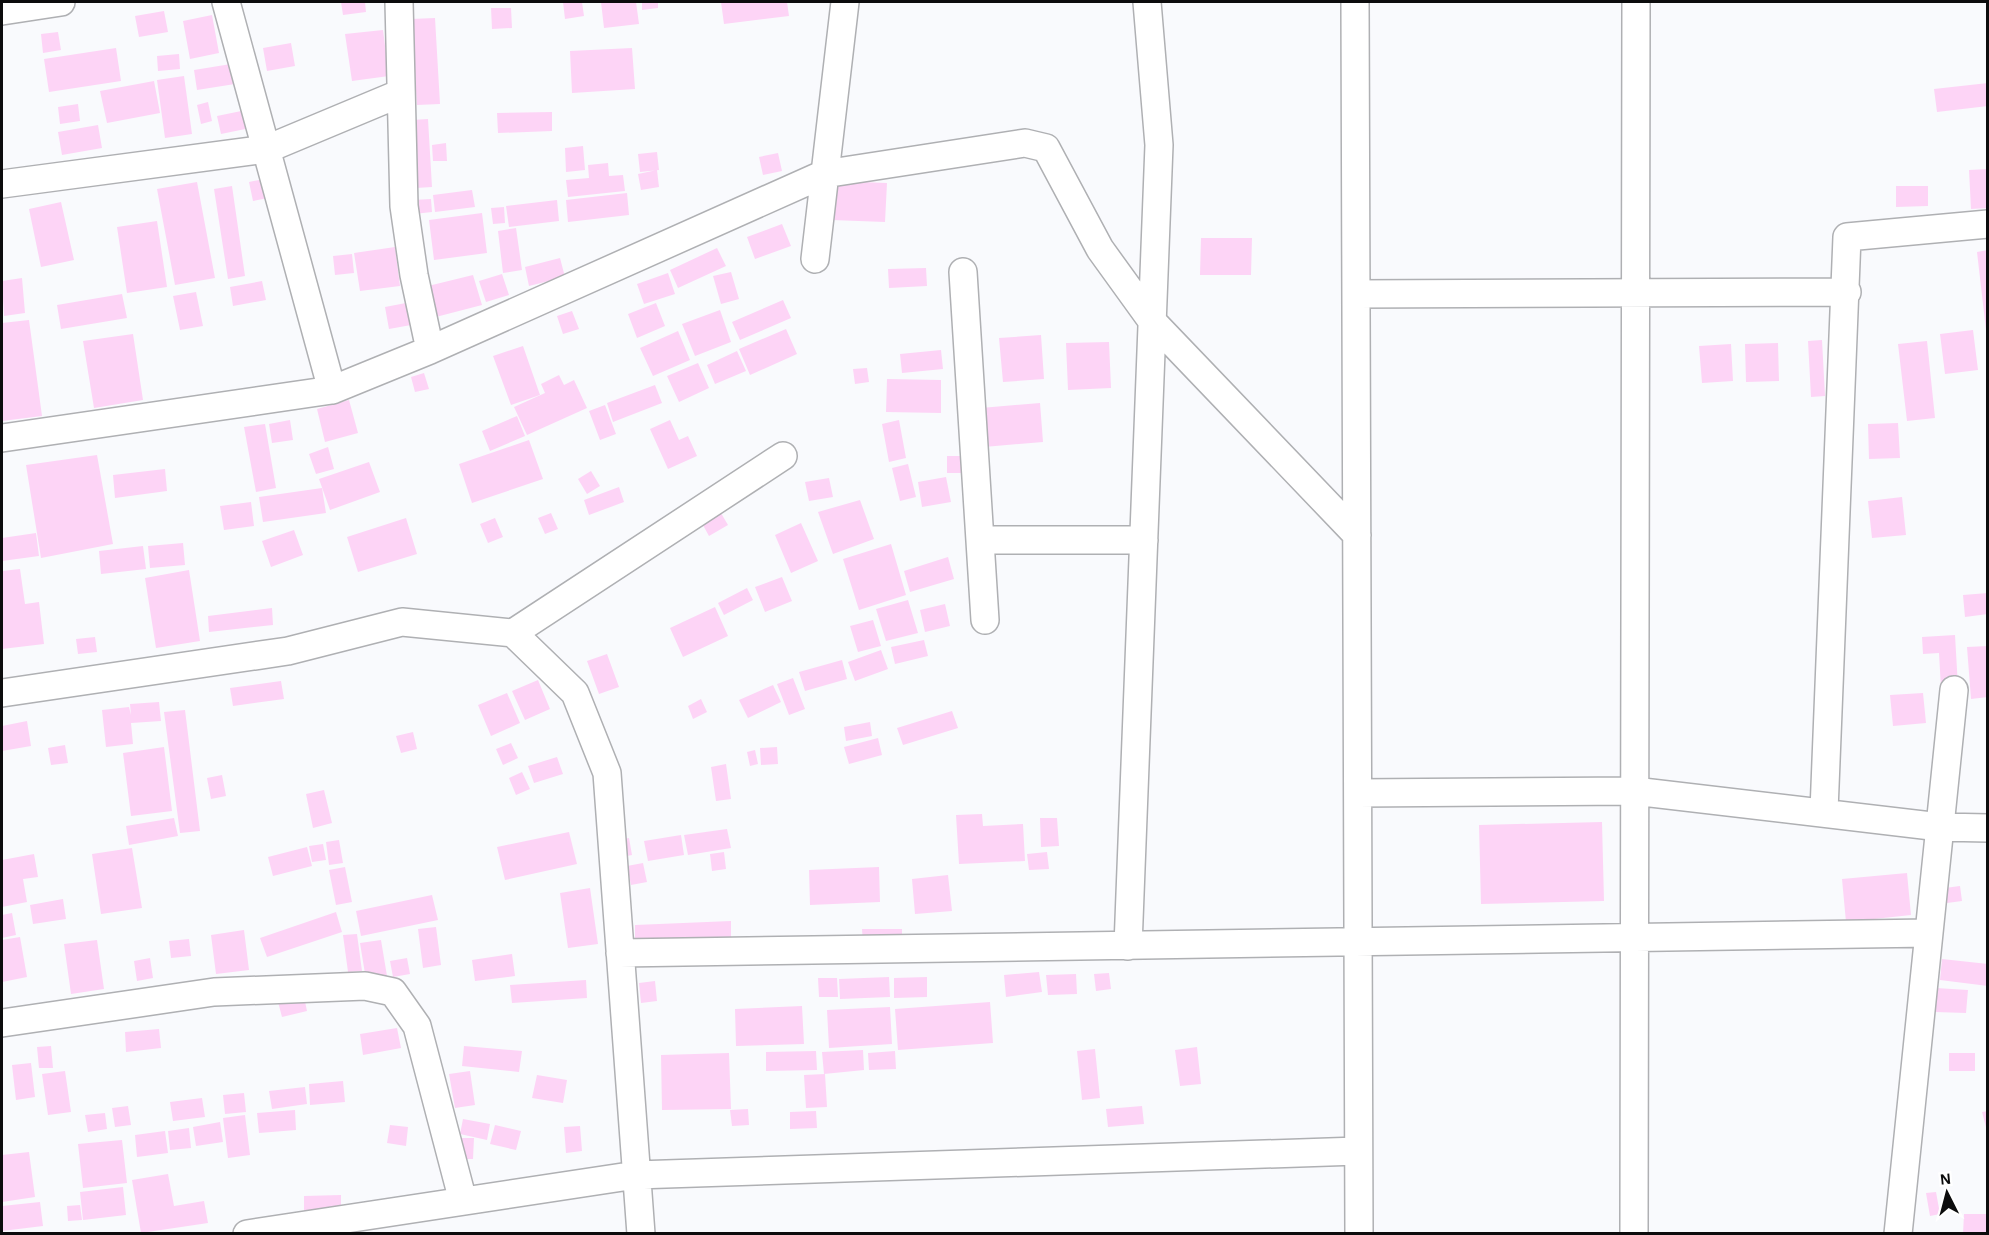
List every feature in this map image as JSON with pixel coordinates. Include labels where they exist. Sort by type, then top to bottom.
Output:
[{"type":"street","points":[[2,11],[61,2]]},
{"type":"street","points":[[226,2],[332,390]]},
{"type":"street","points":[[399,2],[404,206],[414,275],[429,350]]},
{"type":"street","points":[[815,259],[845,2]]},
{"type":"street","points":[[1128,946],[1159,145],[1147,2]]},
{"type":"street","points":[[1355,2],[1359,1233]]},
{"type":"street","points":[[1634,1233],[1636,2]]},
{"type":"street","points":[[2,184],[267,149],[401,93]]},
{"type":"street","points":[[2,438],[332,390],[429,350],[824,174],[1025,143],[1046,148],[1100,249],[1152,321],[1357,535]]},
{"type":"street","points":[[1824,812],[1847,291],[1847,237],[1988,224]]},
{"type":"street","points":[[963,272],[985,620]]},
{"type":"street","points":[[1356,294],[1847,291]]},
{"type":"street","points":[[513,633],[783,456]]},
{"type":"street","points":[[980,540],[1144,540]]},
{"type":"street","points":[[2,693],[288,651],[402,622],[513,633],[575,693],[608,772],[641,1233]]},
{"type":"street","points":[[1898,1233],[1954,690]]},
{"type":"street","points":[[1358,793],[1634,791],[1940,827],[1988,828]]},
{"type":"street","points":[[620,953],[1929,933]]},
{"type":"street","points":[[2,1023],[214,992],[365,986],[393,992],[417,1026],[463,1201]]},
{"type":"street","points":[[247,1233],[636,1175],[1358,1151]]},
{"type":"building","points":[[341,2],[365,2],[366,12],[343,15]]},
{"type":"building","points":[[563,2],[582,2],[584,16],[565,19]]},
{"type":"building","points":[[601,2],[636,2],[639,24],[604,28]]},
{"type":"building","points":[[642,2],[658,2],[658,8],[642,10]]},
{"type":"building","points":[[721,2],[787,2],[789,16],[724,24]]},
{"type":"building","points":[[491,8],[511,8],[512,28],[492,29]]},
{"type":"building","points":[[164,11],[168,32],[139,37],[135,16]]},
{"type":"building","points":[[212,15],[219,53],[190,59],[183,21]]},
{"type":"building","points":[[435,18],[440,104],[417,105],[411,19]]},
{"type":"building","points":[[383,30],[389,76],[352,81],[345,34]]},
{"type":"building","points":[[58,32],[61,50],[43,53],[41,34]]},
{"type":"building","points":[[291,43],[295,66],[267,71],[263,48]]},
{"type":"building","points":[[116,48],[121,81],[49,92],[44,59]]},
{"type":"building","points":[[632,48],[635,89],[572,93],[570,51]]},
{"type":"building","points":[[179,54],[180,69],[158,71],[157,56]]},
{"type":"building","points":[[231,64],[235,84],[197,90],[194,70]]},
{"type":"building","points":[[184,76],[192,134],[165,138],[157,80]]},
{"type":"building","points":[[154,81],[160,113],[107,123],[100,91]]},
{"type":"building","points":[[1988,83],[1988,106],[1937,112],[1934,89]]},
{"type":"building","points":[[208,102],[212,121],[201,124],[197,105]]},
{"type":"building","points":[[78,104],[80,121],[60,124],[58,107]]},
{"type":"building","points":[[251,109],[255,127],[221,134],[217,116]]},
{"type":"building","points":[[552,112],[552,131],[498,133],[497,113]]},
{"type":"building","points":[[428,119],[432,187],[416,188],[412,120]]},
{"type":"building","points":[[98,125],[102,148],[62,155],[58,132]]},
{"type":"building","points":[[446,143],[447,161],[433,161],[432,145]]},
{"type":"building","points":[[583,146],[585,170],[566,172],[565,148]]},
{"type":"building","points":[[657,152],[659,170],[640,172],[638,154]]},
{"type":"building","points":[[778,153],[782,171],[763,175],[759,157]]},
{"type":"building","points":[[608,163],[609,176],[623,175],[625,191],[568,197],[566,180],[589,178],[588,165]]},
{"type":"building","points":[[1988,169],[1988,208],[1971,209],[1969,170]]},
{"type":"building","points":[[657,170],[659,187],[641,190],[638,174]]},
{"type":"building","points":[[264,179],[268,198],[253,201],[249,182]]},
{"type":"building","points":[[834,181],[887,183],[885,222],[832,220]]},
{"type":"building","points":[[197,182],[215,278],[175,285],[157,189]]},
{"type":"building","points":[[232,186],[245,276],[228,279],[214,189]]},
{"type":"building","points":[[1896,186],[1928,186],[1928,206],[1896,207]]},
{"type":"building","points":[[472,190],[475,207],[435,212],[433,195]]},
{"type":"building","points":[[627,193],[629,215],[568,222],[566,200]]},
{"type":"building","points":[[431,199],[432,212],[414,214],[413,200]]},
{"type":"building","points":[[557,200],[559,221],[509,227],[506,206]]},
{"type":"building","points":[[61,202],[74,260],[41,267],[29,209]]},
{"type":"building","points":[[504,207],[505,223],[493,224],[491,208]]},
{"type":"building","points":[[482,213],[487,253],[434,260],[429,220]]},
{"type":"building","points":[[157,221],[167,287],[127,293],[117,227]]},
{"type":"building","points":[[782,224],[791,246],[755,259],[747,237]]},
{"type":"building","points":[[516,228],[522,270],[503,273],[498,231]]},
{"type":"building","points":[[1201,238],[1252,238],[1251,275],[1200,275]]},
{"type":"building","points":[[395,247],[400,286],[360,291],[354,253]]},
{"type":"building","points":[[717,248],[726,266],[678,288],[670,270]]},
{"type":"building","points":[[1988,250],[1988,330],[1986,330],[1977,252]]},
{"type":"building","points":[[352,254],[354,273],[335,275],[333,256]]},
{"type":"building","points":[[560,258],[565,277],[529,286],[525,267]]},
{"type":"building","points":[[926,268],[927,286],[889,288],[888,269]]},
{"type":"building","points":[[731,272],[739,299],[721,304],[713,276]]},
{"type":"building","points":[[668,273],[675,294],[644,304],[637,284]]},
{"type":"building","points":[[502,274],[509,295],[486,302],[479,281]]},
{"type":"building","points":[[473,275],[482,305],[432,318],[424,287]]},
{"type":"building","points":[[22,278],[25,313],[4,316],[2,281]]},
{"type":"building","points":[[262,281],[266,300],[233,306],[230,287]]},
{"type":"building","points":[[196,292],[203,326],[180,330],[173,296]]},
{"type":"building","points":[[122,294],[127,318],[61,329],[57,305]]},
{"type":"building","points":[[783,300],[791,318],[740,340],[732,322]]},
{"type":"building","points":[[406,303],[411,325],[389,329],[385,307]]},
{"type":"building","points":[[656,303],[665,326],[637,338],[628,314]]},
{"type":"building","points":[[720,310],[731,342],[695,356],[682,324]]},
{"type":"building","points":[[572,311],[579,329],[563,334],[557,316]]},
{"type":"building","points":[[29,320],[42,416],[2,421],[2,323]]},
{"type":"building","points":[[786,329],[797,354],[750,375],[739,349]]},
{"type":"building","points":[[1973,330],[1978,370],[1945,374],[1940,334]]},
{"type":"building","points":[[678,331],[690,360],[653,376],[640,348]]},
{"type":"building","points":[[133,334],[143,400],[94,408],[83,341]]},
{"type":"building","points":[[1041,335],[1044,379],[1003,382],[999,338]]},
{"type":"building","points":[[1822,340],[1825,396],[1811,397],[1808,341]]},
{"type":"building","points":[[1927,341],[1935,418],[1907,421],[1898,344]]},
{"type":"building","points":[[1109,342],[1111,388],[1068,390],[1066,343]]},
{"type":"building","points":[[1778,343],[1779,381],[1746,382],[1745,344]]},
{"type":"building","points":[[1731,344],[1733,381],[1702,383],[1699,346]]},
{"type":"building","points":[[523,346],[540,395],[511,405],[493,356]]},
{"type":"building","points":[[941,350],[943,369],[902,373],[900,354]]},
{"type":"building","points":[[737,351],[746,371],[715,384],[707,365]]},
{"type":"building","points":[[698,363],[709,388],[679,402],[667,376]]},
{"type":"building","points":[[867,368],[869,382],[855,384],[853,369]]},
{"type":"building","points":[[424,373],[429,389],[415,392],[411,377]]},
{"type":"building","points":[[559,375],[564,385],[574,380],[587,408],[527,435],[514,407],[545,393],[541,384]]},
{"type":"building","points":[[887,379],[941,380],[941,413],[886,412]]},
{"type":"building","points":[[655,385],[662,403],[613,422],[607,403]]},
{"type":"building","points":[[349,400],[358,433],[325,442],[317,409]]},
{"type":"building","points":[[1040,403],[1043,442],[984,447],[981,408]]},
{"type":"building","points":[[605,405],[616,434],[600,440],[589,411]]},
{"type":"building","points":[[517,416],[525,436],[490,451],[482,431]]},
{"type":"building","points":[[290,420],[293,440],[272,443],[269,424]]},
{"type":"building","points":[[670,420],[679,440],[688,436],[697,456],[668,469],[650,429]]},
{"type":"building","points":[[899,420],[906,458],[889,462],[882,424]]},
{"type":"building","points":[[1898,423],[1900,458],[1869,459],[1868,424]]},
{"type":"building","points":[[265,424],[276,488],[256,492],[244,427]]},
{"type":"building","points":[[529,440],[543,479],[472,503],[459,464]]},
{"type":"building","points":[[328,447],[334,469],[316,474],[309,454]]},
{"type":"building","points":[[97,455],[113,544],[41,558],[26,465]]},
{"type":"building","points":[[947,456],[963,456],[963,473],[947,473]]},
{"type":"building","points":[[369,462],[380,492],[330,510],[319,479]]},
{"type":"building","points":[[908,464],[916,497],[900,501],[892,468]]},
{"type":"building","points":[[165,469],[167,491],[115,498],[113,475]]},
{"type":"building","points":[[591,471],[600,486],[587,494],[578,479]]},
{"type":"building","points":[[946,477],[951,502],[922,507],[918,482]]},
{"type":"building","points":[[829,478],[833,497],[809,501],[805,482]]},
{"type":"building","points":[[619,487],[624,502],[589,515],[584,500]]},
{"type":"building","points":[[322,488],[326,513],[263,522],[259,497]]},
{"type":"building","points":[[1902,497],[1906,535],[1872,538],[1868,501]]},
{"type":"building","points":[[860,500],[874,539],[833,554],[818,512]]},
{"type":"building","points":[[251,502],[254,526],[224,530],[220,506]]},
{"type":"building","points":[[718,508],[728,525],[709,536],[699,518]]},
{"type":"building","points":[[551,513],[558,529],[545,534],[538,518]]},
{"type":"building","points":[[406,518],[417,554],[358,572],[347,537]]},
{"type":"building","points":[[495,518],[503,537],[488,543],[480,524]]},
{"type":"building","points":[[801,523],[818,561],[791,573],[775,535]]},
{"type":"building","points":[[294,530],[303,555],[271,567],[262,541]]},
{"type":"building","points":[[36,533],[39,556],[2,561],[2,538]]},
{"type":"building","points":[[183,543],[185,565],[150,568],[148,546]]},
{"type":"building","points":[[891,544],[906,595],[859,610],[843,559]]},
{"type":"building","points":[[143,546],[146,569],[101,574],[99,551]]},
{"type":"building","points":[[948,557],[954,579],[910,592],[904,571]]},
{"type":"building","points":[[20,569],[25,604],[39,602],[44,644],[2,649],[2,571]]},
{"type":"building","points":[[189,570],[200,641],[156,648],[145,578]]},
{"type":"building","points":[[782,577],[792,601],[765,612],[755,587]]},
{"type":"building","points":[[747,588],[753,600],[724,615],[718,603]]},
{"type":"building","points":[[1988,593],[1988,614],[1965,617],[1963,595]]},
{"type":"building","points":[[908,600],[918,633],[886,641],[876,609]]},
{"type":"building","points":[[945,604],[950,626],[925,632],[920,610]]},
{"type":"building","points":[[715,607],[728,636],[683,657],[670,628]]},
{"type":"building","points":[[272,608],[273,625],[209,632],[208,616]]},
{"type":"building","points":[[873,620],[881,646],[858,652],[850,626]]},
{"type":"building","points":[[1955,635],[1958,687],[1941,688],[1939,653],[1923,654],[1922,637]]},
{"type":"building","points":[[95,637],[97,652],[78,654],[76,639]]},
{"type":"building","points":[[924,640],[928,656],[895,664],[891,647]]},
{"type":"building","points":[[1988,646],[1988,697],[1971,699],[1967,647]]},
{"type":"building","points":[[881,650],[888,669],[855,681],[848,662]]},
{"type":"building","points":[[607,654],[619,687],[599,694],[587,661]]},
{"type":"building","points":[[842,660],[847,679],[805,691],[799,672]]},
{"type":"building","points":[[793,678],[805,709],[789,715],[777,684]]},
{"type":"building","points":[[538,680],[550,709],[525,720],[512,691]]},
{"type":"building","points":[[281,681],[284,699],[233,706],[230,688]]},
{"type":"building","points":[[773,685],[781,702],[748,718],[739,700]]},
{"type":"building","points":[[507,693],[520,723],[491,736],[478,705]]},
{"type":"building","points":[[1923,693],[1926,723],[1893,726],[1890,695]]},
{"type":"building","points":[[701,699],[707,712],[693,719],[688,706]]},
{"type":"building","points":[[159,702],[161,721],[131,723],[133,744],[106,747],[102,710],[129,707],[131,715],[130,704]]},
{"type":"building","points":[[185,710],[200,831],[180,833],[164,712]]},
{"type":"building","points":[[952,711],[958,728],[903,745],[897,728]]},
{"type":"building","points":[[27,721],[31,746],[2,751],[2,726]]},
{"type":"building","points":[[870,722],[872,736],[846,741],[844,727]]},
{"type":"building","points":[[413,732],[417,749],[401,753],[396,736]]},
{"type":"building","points":[[878,738],[882,755],[849,764],[844,747]]},
{"type":"building","points":[[511,743],[518,758],[503,765],[496,749]]},
{"type":"building","points":[[65,745],[68,763],[51,765],[48,748]]},
{"type":"building","points":[[164,747],[172,811],[131,816],[123,753]]},
{"type":"building","points":[[777,747],[778,764],[761,765],[760,748]]},
{"type":"building","points":[[755,750],[758,764],[750,766],[747,752]]},
{"type":"building","points":[[557,757],[563,774],[534,783],[528,766]]},
{"type":"building","points":[[726,764],[731,799],[716,801],[711,767]]},
{"type":"building","points":[[522,772],[530,789],[516,795],[509,778]]},
{"type":"building","points":[[222,775],[226,796],[211,799],[207,778]]},
{"type":"building","points":[[324,790],[332,823],[313,828],[306,794]]},
{"type":"building","points":[[982,814],[983,826],[1023,824],[1025,861],[959,864],[956,815]]},
{"type":"building","points":[[174,818],[178,836],[129,845],[126,826]]},
{"type":"building","points":[[1040,818],[1057,818],[1059,846],[1041,847]]},
{"type":"building","points":[[1602,822],[1604,901],[1481,904],[1479,825]]},
{"type":"building","points":[[727,829],[731,848],[688,855],[684,835]]},
{"type":"building","points":[[569,832],[577,864],[505,880],[497,847]]},
{"type":"building","points":[[681,835],[684,855],[648,861],[644,841]]},
{"type":"building","points":[[629,838],[632,855],[616,858],[612,841]]},
{"type":"building","points":[[339,840],[343,863],[329,865],[326,842]]},
{"type":"building","points":[[323,844],[326,860],[312,862],[309,846]]},
{"type":"building","points":[[307,847],[312,866],[273,876],[268,857]]},
{"type":"building","points":[[132,848],[142,908],[101,914],[92,854]]},
{"type":"building","points":[[724,852],[726,869],[712,871],[710,854]]},
{"type":"building","points":[[1047,852],[1049,869],[1029,870],[1027,854]]},
{"type":"building","points":[[34,854],[38,877],[23,879],[27,902],[2,907],[2,860]]},
{"type":"building","points":[[643,863],[647,882],[631,885],[627,866]]},
{"type":"building","points":[[345,867],[352,902],[336,905],[329,870]]},
{"type":"building","points":[[879,867],[880,902],[810,905],[809,870]]},
{"type":"building","points":[[1907,873],[1911,915],[1846,922],[1842,879]]},
{"type":"building","points":[[948,875],[952,911],[915,914],[912,879]]},
{"type":"building","points":[[1960,886],[1962,901],[1947,903],[1945,888]]},
{"type":"building","points":[[590,888],[598,944],[568,948],[560,893]]},
{"type":"building","points":[[432,895],[438,920],[361,936],[356,911]]},
{"type":"building","points":[[63,899],[66,919],[33,924],[30,905]]},
{"type":"building","points":[[336,912],[342,932],[267,957],[260,938]]},
{"type":"building","points":[[12,913],[16,935],[2,938],[2,915]]},
{"type":"building","points":[[731,921],[731,942],[635,946],[635,925]]},
{"type":"building","points":[[436,927],[441,965],[423,968],[418,929]]},
{"type":"building","points":[[862,929],[902,929],[902,943],[863,943]]},
{"type":"building","points":[[244,930],[249,970],[216,974],[211,935]]},
{"type":"building","points":[[357,934],[362,971],[348,972],[343,935]]},
{"type":"building","points":[[20,937],[27,977],[2,982],[2,940]]},
{"type":"building","points":[[189,939],[191,956],[171,958],[169,941]]},
{"type":"building","points":[[97,940],[104,989],[71,994],[64,944]]},
{"type":"building","points":[[381,940],[387,976],[366,980],[360,943]]},
{"type":"building","points":[[512,954],[515,976],[475,981],[472,960]]},
{"type":"building","points":[[150,958],[153,978],[137,981],[134,961]]},
{"type":"building","points":[[407,958],[410,974],[393,977],[390,961]]},
{"type":"building","points":[[1942,959],[1988,964],[1988,986],[1940,980]]},
{"type":"building","points":[[1039,972],[1042,992],[1006,997],[1004,975]]},
{"type":"building","points":[[1109,973],[1111,989],[1096,991],[1094,974]]},
{"type":"building","points":[[1076,974],[1077,994],[1048,995],[1046,975]]},
{"type":"building","points":[[889,977],[890,997],[840,999],[839,979]]},
{"type":"building","points":[[927,977],[927,997],[894,998],[894,978]]},
{"type":"building","points":[[818,978],[837,978],[838,997],[819,997]]},
{"type":"building","points":[[586,980],[587,998],[512,1003],[510,985]]},
{"type":"building","points":[[655,981],[657,1001],[641,1003],[639,983]]},
{"type":"building","points":[[1936,988],[1968,990],[1966,1013],[1935,1012]]},
{"type":"building","points":[[303,992],[307,1011],[282,1017],[277,998]]},
{"type":"building","points":[[990,1002],[993,1043],[898,1050],[895,1009]]},
{"type":"building","points":[[802,1006],[804,1044],[736,1046],[735,1009]]},
{"type":"building","points":[[890,1007],[892,1044],[829,1048],[827,1010]]},
{"type":"building","points":[[397,1028],[401,1048],[363,1055],[360,1034]]},
{"type":"building","points":[[159,1029],[161,1048],[126,1052],[125,1032]]},
{"type":"building","points":[[51,1046],[53,1068],[39,1068],[37,1047]]},
{"type":"building","points":[[464,1046],[522,1051],[519,1072],[462,1066]]},
{"type":"building","points":[[1197,1047],[1201,1084],[1180,1086],[1175,1050]]},
{"type":"building","points":[[1095,1049],[1100,1098],[1082,1100],[1077,1051]]},
{"type":"building","points":[[863,1050],[864,1070],[824,1074],[822,1052]]},
{"type":"building","points":[[816,1051],[817,1070],[766,1071],[766,1052]]},
{"type":"building","points":[[895,1051],[896,1069],[869,1070],[868,1053]]},
{"type":"building","points":[[729,1053],[731,1109],[662,1110],[661,1055]]},
{"type":"building","points":[[1949,1053],[1975,1053],[1975,1071],[1949,1071]]},
{"type":"building","points":[[31,1063],[35,1097],[16,1100],[12,1065]]},
{"type":"building","points":[[65,1071],[71,1112],[48,1115],[42,1074]]},
{"type":"building","points":[[470,1071],[475,1105],[455,1108],[449,1074]]},
{"type":"building","points":[[825,1074],[827,1107],[806,1108],[804,1075]]},
{"type":"building","points":[[537,1075],[567,1080],[563,1103],[532,1098]]},
{"type":"building","points":[[343,1081],[345,1102],[310,1105],[309,1084]]},
{"type":"building","points":[[305,1087],[307,1104],[272,1109],[269,1091]]},
{"type":"building","points":[[244,1093],[246,1112],[225,1114],[223,1095]]},
{"type":"building","points":[[202,1098],[205,1117],[173,1121],[170,1102]]},
{"type":"building","points":[[128,1106],[131,1125],[115,1127],[112,1108]]},
{"type":"building","points":[[1142,1106],[1144,1124],[1108,1127],[1106,1109]]},
{"type":"building","points":[[748,1109],[749,1125],[732,1126],[730,1110]]},
{"type":"building","points":[[295,1110],[296,1130],[259,1133],[257,1113]]},
{"type":"building","points":[[816,1111],[817,1128],[790,1129],[790,1112]]},
{"type":"building","points":[[1988,1111],[1988,1131],[1987,1131],[1982,1112]]},
{"type":"building","points":[[105,1113],[107,1129],[88,1132],[85,1115]]},
{"type":"building","points":[[245,1115],[250,1155],[228,1158],[223,1118]]},
{"type":"building","points":[[463,1119],[490,1124],[487,1140],[460,1134]]},
{"type":"building","points":[[220,1122],[223,1142],[196,1146],[193,1127]]},
{"type":"building","points":[[390,1125],[408,1127],[406,1146],[387,1143]]},
{"type":"building","points":[[495,1125],[521,1131],[516,1150],[490,1144]]},
{"type":"building","points":[[580,1126],[582,1151],[566,1153],[564,1127]]},
{"type":"building","points":[[189,1128],[191,1148],[170,1150],[168,1131]]},
{"type":"building","points":[[165,1131],[168,1153],[137,1157],[135,1135]]},
{"type":"building","points":[[456,1138],[474,1138],[473,1159],[456,1159]]},
{"type":"building","points":[[122,1140],[127,1183],[83,1188],[78,1144]]},
{"type":"building","points":[[29,1152],[35,1197],[2,1202],[2,1155]]},
{"type":"building","points":[[168,1174],[174,1206],[204,1201],[208,1223],[141,1233],[132,1180]]},
{"type":"building","points":[[123,1187],[126,1215],[83,1220],[80,1192]]},
{"type":"building","points":[[1936,1192],[1940,1214],[1930,1216],[1926,1193]]},
{"type":"building","points":[[341,1195],[341,1216],[304,1216],[304,1196]]},
{"type":"building","points":[[40,1202],[43,1226],[2,1231],[2,1206]]},
{"type":"building","points":[[80,1205],[82,1220],[68,1221],[67,1206]]},
{"type":"building","points":[[1964,1214],[1988,1214],[1988,1234],[1963,1234]]}]
